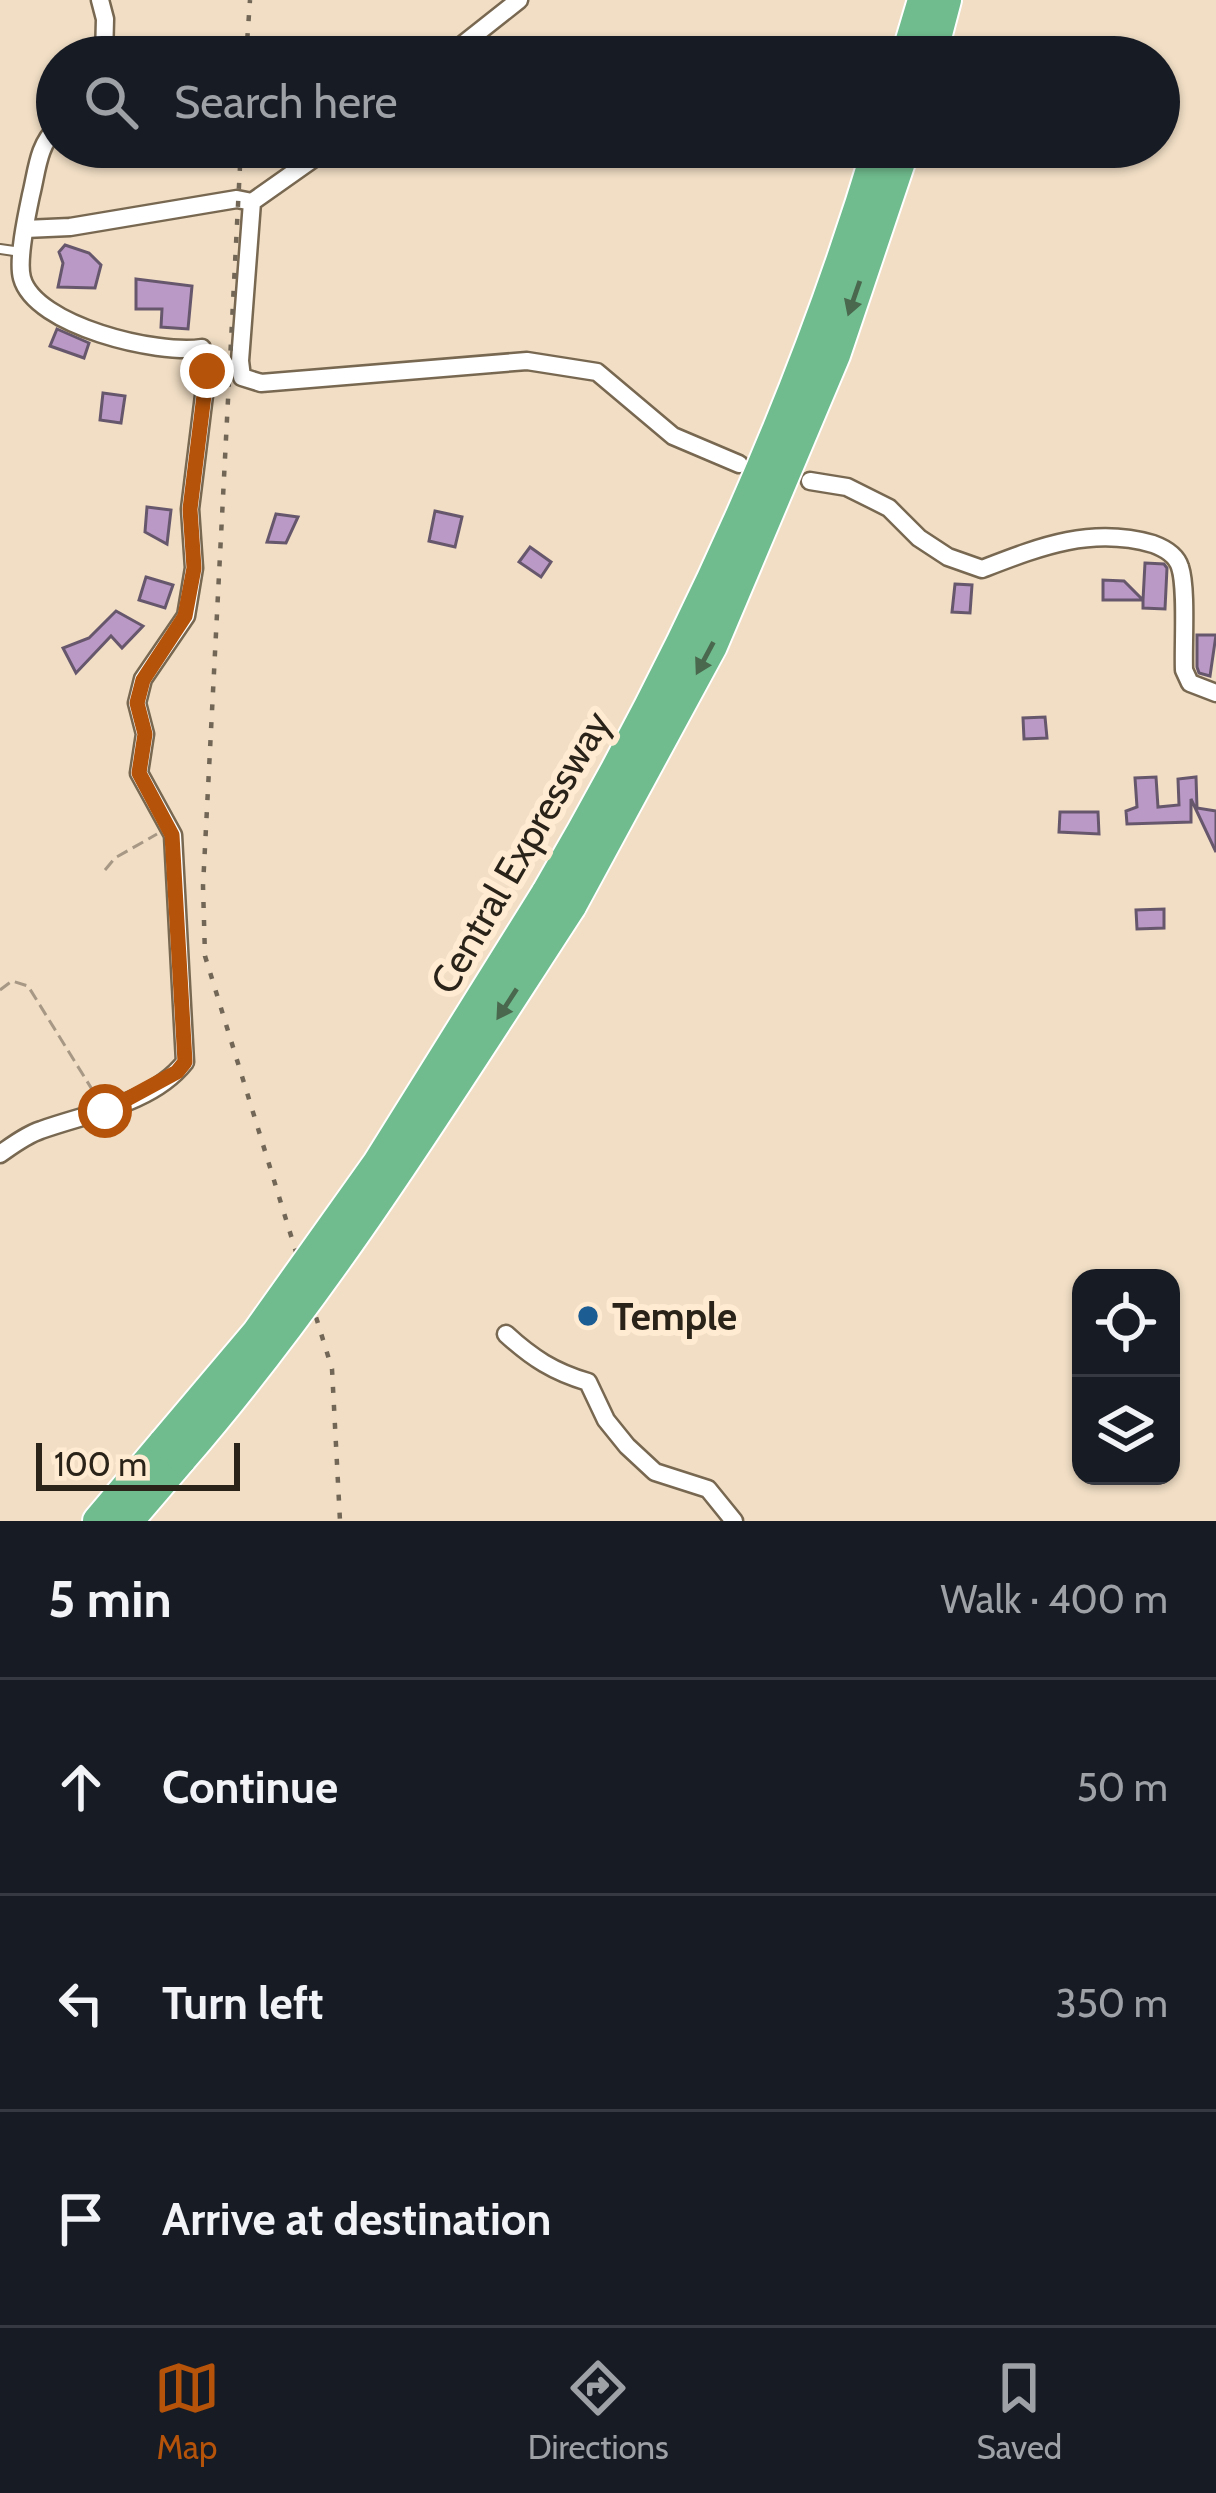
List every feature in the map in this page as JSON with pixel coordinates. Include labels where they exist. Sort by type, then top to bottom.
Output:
[{"type":"highway","points":[[912,36],[923,0]]},
{"type":"highway","points":[[937,36],[946,0]]},
{"type":"highway","name":"Central Expressway","points":[[558,900],[775,438],[872,168]]},
{"type":"highway","name":"Central Expressway","points":[[128,1521],[558,900],[712,646],[835,356],[898,168]]},
{"type":"highway","name":"Central Expressway","points":[[98,1521],[173,1451]]},
{"type":"street","points":[[100,0],[105,36]]},
{"type":"street","points":[[473,36],[519,0]]},
{"type":"street","points":[[0,1154],[36,1131],[105,1111],[177,1072],[185,1062],[172,835],[139,773],[145,734],[137,703],[143,680],[185,616],[194,568],[190,509],[207,371],[202,348],[187,350],[95,333],[33,300],[20,275],[38,168]]},
{"type":"street","points":[[26,229],[70,227],[237,200],[252,202],[300,168]]},
{"type":"street","points":[[252,202],[242,377],[260,383],[526,361],[597,372],[673,436],[739,464]]},
{"type":"street","points":[[810,481],[847,487],[890,508],[919,538],[948,557],[982,569],[1042,545],[1093,536],[1122,535],[1167,549],[1180,565],[1184,670],[1190,683],[1216,693]]},
{"type":"street","points":[[506,1334],[531,1358],[588,1382],[606,1420],[627,1446],[655,1472],[708,1489],[734,1521]]},
{"type":"lane","points":[[0,248],[23,253]]},
{"type":"path","points":[[105,870],[115,858],[169,827]]},
{"type":"path","points":[[0,990],[12,981],[28,986],[105,1111]]},
{"type":"building","points":[[65,245],[89,253],[101,265],[95,288],[58,287],[63,263],[59,252]]},
{"type":"building","points":[[136,279],[192,286],[188,329],[161,327],[162,309],[136,309]]},
{"type":"building","points":[[57,329],[89,343],[84,358],[50,346]]},
{"type":"building","points":[[103,393],[125,396],[121,423],[100,420]]},
{"type":"building","points":[[147,507],[171,510],[167,544],[145,532]]},
{"type":"building","points":[[435,511],[462,517],[455,547],[429,541]]},
{"type":"building","points":[[276,514],[298,517],[286,543],[267,542]]},
{"type":"building","points":[[530,547],[551,562],[541,577],[519,562]]},
{"type":"building","points":[[1145,563],[1167,568],[1165,609],[1143,608]]},
{"type":"building","points":[[146,577],[173,585],[165,608],[139,600]]},
{"type":"building","points":[[1103,580],[1124,581],[1143,600],[1103,600]]},
{"type":"building","points":[[955,584],[972,585],[970,613],[952,612]]},
{"type":"building","points":[[116,611],[143,626],[122,648],[111,636],[76,673],[63,648],[89,638]]},
{"type":"building","points":[[1197,635],[1216,635],[1210,676],[1199,673],[1197,667]]},
{"type":"building","points":[[1045,717],[1047,738],[1024,739],[1023,718]]},
{"type":"building","points":[[1156,777],[1158,807],[1179,805],[1178,779],[1196,777],[1197,808],[1216,811],[1216,852],[1191,799],[1191,822],[1127,824],[1126,811],[1137,807],[1135,778]]},
{"type":"building","points":[[1060,812],[1098,812],[1099,834],[1059,832]]},
{"type":"building","points":[[1164,909],[1164,928],[1137,929],[1136,910]]},
{"type":"railway","points":[[247,36],[250,0]]},
{"type":"railway","points":[[240,168],[203,886],[205,956],[332,1369],[340,1521]]},
{"type":"place","name":"Temple","points":[[588,1316]]},
{"type":"route","points":[[105,1111],[177,1072],[185,1062],[172,835],[139,773],[145,734],[137,703],[143,680],[185,616],[194,568],[190,509],[207,371]]}]
